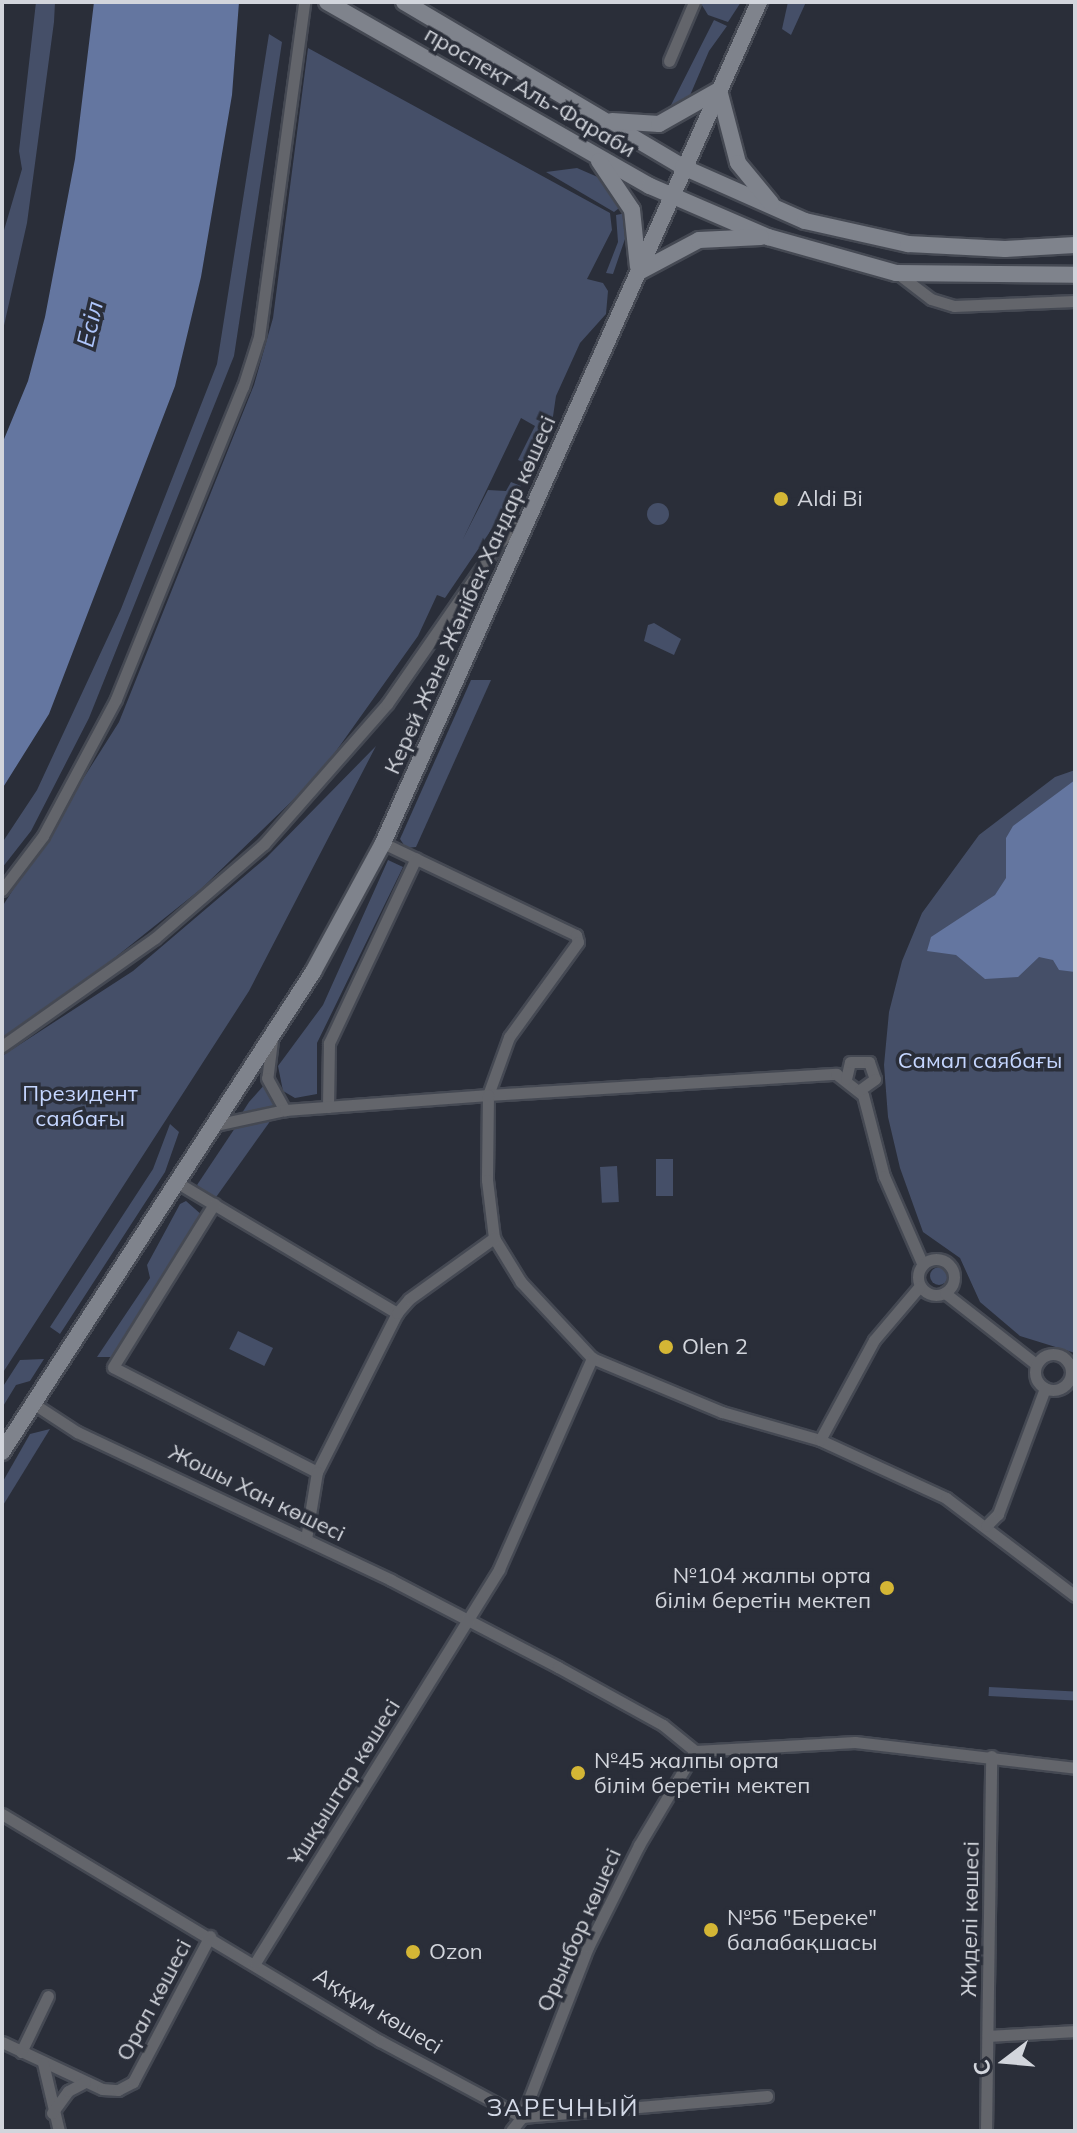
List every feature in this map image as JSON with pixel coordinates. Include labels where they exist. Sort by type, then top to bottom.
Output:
[{"type":"main road","name":"проспект Аль-Фараби","points":[[327,2],[670,196],[768,237]]},
{"type":"main road","name":"проспект Аль-Фараби","points":[[404,2],[683,167],[774,207],[847,233],[908,244],[1005,249],[1075,245]]},
{"type":"main road","name":"Керей Және Жәнібек Хандар көшесі","points":[[2,1452],[79,1329],[167,1208],[178,1183],[272,1036],[383,843],[759,2]]},
{"type":"main road","points":[[602,119],[659,124],[719,90],[738,163],[774,207]]},
{"type":"main road","points":[[594,154],[632,210],[639,272],[699,240],[768,237],[896,273],[1075,275]]},
{"type":"street","points":[[2,890],[43,836],[116,699],[243,387],[259,337],[304,2]]},
{"type":"street","points":[[669,61],[694,2]]},
{"type":"street","points":[[896,273],[931,299],[954,306],[1075,301]]},
{"type":"street","points":[[2,1046],[155,938],[264,844],[387,704],[497,545],[529,515]]},
{"type":"street","points":[[383,843],[576,935],[578,942],[509,1037],[488,1095],[487,1180],[494,1238],[521,1282],[592,1358],[722,1412],[820,1440],[946,1498],[1075,1596]]},
{"type":"street","points":[[328,1107],[329,1043],[416,858]]},
{"type":"street","points":[[272,1036],[267,1078],[285,1110]]},
{"type":"street","points":[[846,1079],[850,1062],[869,1062],[875,1079],[860,1090]]},
{"type":"street","points":[[215,1125],[285,1110],[488,1095],[831,1073],[846,1079],[860,1090],[884,1176],[922,1263],[920,1286],[874,1340],[820,1440]]},
{"type":"street","points":[[178,1183],[397,1313]]},
{"type":"street","points":[[214,1204],[113,1367],[317,1472]]},
{"type":"street","points":[[306,1539],[317,1472],[397,1313],[409,1299],[494,1238]]},
{"type":"street","points":[[922,1263],[937,1257],[951,1265],[955,1280],[945,1293]]},
{"type":"street","points":[[920,1286],[927,1293],[945,1293],[1036,1364],[1037,1380],[1045,1388],[1060,1388],[1072,1382],[1065,1358],[1049,1354],[1036,1364]]},
{"type":"street","name":"Ұшқыштар көшесі","points":[[255,1963],[499,1569],[592,1358]]},
{"type":"street","points":[[986,1526],[998,1514],[1045,1388]]},
{"type":"street","name":"Жошы Хан көшесі","points":[[31,1402],[77,1432],[306,1539],[631,1707],[695,1751]]},
{"type":"street","points":[[695,1751],[855,1742],[1075,1768]]},
{"type":"street","name":"Орынбор көшесі","points":[[511,2131],[522,2117],[588,1947],[639,1845],[695,1751]]},
{"type":"street","name":"Жиделі көшесі","points":[[986,2131],[991,1756]]},
{"type":"street","name":"Аққұм көшесі","points":[[2,1814],[255,1963],[380,2041],[522,2117]]},
{"type":"street","name":"Орал көшесі","points":[[2,2042],[85,2082],[118,2090],[133,2082],[210,1936]]},
{"type":"street","points":[[21,2052],[48,1996]]},
{"type":"street","points":[[988,2036],[1075,2031]]},
{"type":"street","points":[[43,2063],[52,2113],[59,2131]]},
{"type":"street","points":[[52,2113],[61,2097],[85,2082]]},
{"type":"street","points":[[522,2117],[767,2096]]},
{"type":"green space","points":[[36,2],[55,2],[54,22],[27,223],[3,330],[2,237],[22,169],[19,151]]},
{"type":"green space","points":[[700,2],[741,2],[728,22],[708,15]]},
{"type":"green space","points":[[788,2],[806,2],[791,35],[782,29]]},
{"type":"green space","points":[[714,20],[727,26],[709,51],[688,100],[669,109]]},
{"type":"green space","points":[[269,34],[282,42],[234,356],[89,718],[31,831],[2,868],[2,843],[37,790],[121,609],[217,364]]},
{"type":"green space","points":[[308,48],[610,213],[612,230],[587,279],[603,283],[608,291],[606,314],[580,343],[556,396],[551,430],[532,466],[518,460],[535,426],[521,418],[463,539],[488,490],[506,491],[511,482],[521,486],[445,598],[437,595],[418,636],[319,775],[201,889],[58,1003],[2,1038],[2,907],[119,722],[254,385],[273,318]]},
{"type":"green space","points":[[577,168],[600,178],[623,205],[614,212],[546,172]]},
{"type":"green space","points":[[626,213],[626,236],[613,274],[606,273],[618,242],[616,215]]},
{"type":"green space","points":[[658,503],[666,506],[669,514],[666,522],[658,525],[650,522],[647,514],[650,506]]},
{"type":"green space","points":[[654,623],[681,639],[674,655],[644,641],[648,625]]},
{"type":"green space","points":[[471,680],[491,680],[416,847],[406,848],[400,839]]},
{"type":"green space","name":"Президент саябағы","points":[[376,746],[249,991],[2,1374],[2,1056],[133,971],[267,857]]},
{"type":"green space","name":"Самал саябағы","points":[[1075,770],[1075,1353],[1020,1336],[980,1302],[960,1258],[923,1232],[900,1168],[888,1117],[884,1065],[889,1012],[902,961],[922,913],[979,835],[1055,777]]},
{"type":"green space","points":[[388,860],[403,867],[317,1043],[317,1094],[295,1098],[283,1091],[278,1066],[323,1005]]},
{"type":"green space","points":[[265,1084],[277,1106],[242,1113],[249,1102]]},
{"type":"green space","points":[[271,1120],[214,1200],[197,1185],[235,1128]]},
{"type":"green space","points":[[170,1124],[179,1132],[165,1172],[60,1334],[50,1327],[153,1169]]},
{"type":"green space","points":[[656,1159],[673,1159],[673,1196],[656,1196]]},
{"type":"green space","points":[[617,1166],[619,1202],[602,1203],[600,1167]]},
{"type":"green space","points":[[186,1201],[203,1216],[112,1357],[97,1357],[150,1278],[147,1265],[180,1204]]},
{"type":"green space","points":[[939,1267],[948,1276],[939,1285],[930,1276]]},
{"type":"green space","points":[[238,1331],[273,1348],[264,1366],[229,1349]]},
{"type":"green space","points":[[44,1359],[30,1381],[16,1385],[2,1408],[2,1388],[20,1360]]},
{"type":"green space","points":[[50,1429],[2,1507],[2,1483],[30,1434]]},
{"type":"green space","points":[[989,1687],[1075,1692],[1074,1700],[989,1696]]},
{"type":"water","name":"Есіл","points":[[94,2],[239,2],[232,95],[201,277],[175,386],[49,714],[2,789],[2,444],[28,381],[45,317],[75,159]]},
{"type":"water","points":[[1075,780],[1075,972],[1059,970],[1053,960],[1039,957],[1018,977],[985,979],[956,955],[927,951],[931,937],[995,895],[1006,878],[1006,838],[1013,826]]},
{"type":"place","name":"Aldi Bi","points":[[781,499]]},
{"type":"place","name":"Olen 2","points":[[666,1347]]},
{"type":"place","name":"№104 жалпы орта білім беретін мектеп","points":[[887,1588]]},
{"type":"place","name":"№45 жалпы орта білім беретін мектеп","points":[[578,1773]]},
{"type":"place","name":"№56 \"Береке\" балабақшасы","points":[[711,1930]]},
{"type":"place","name":"Ozon","points":[[413,1952]]},
{"type":"district","name":"ЗАРЕЧНЫЙ","points":[[563,2108]]}]
